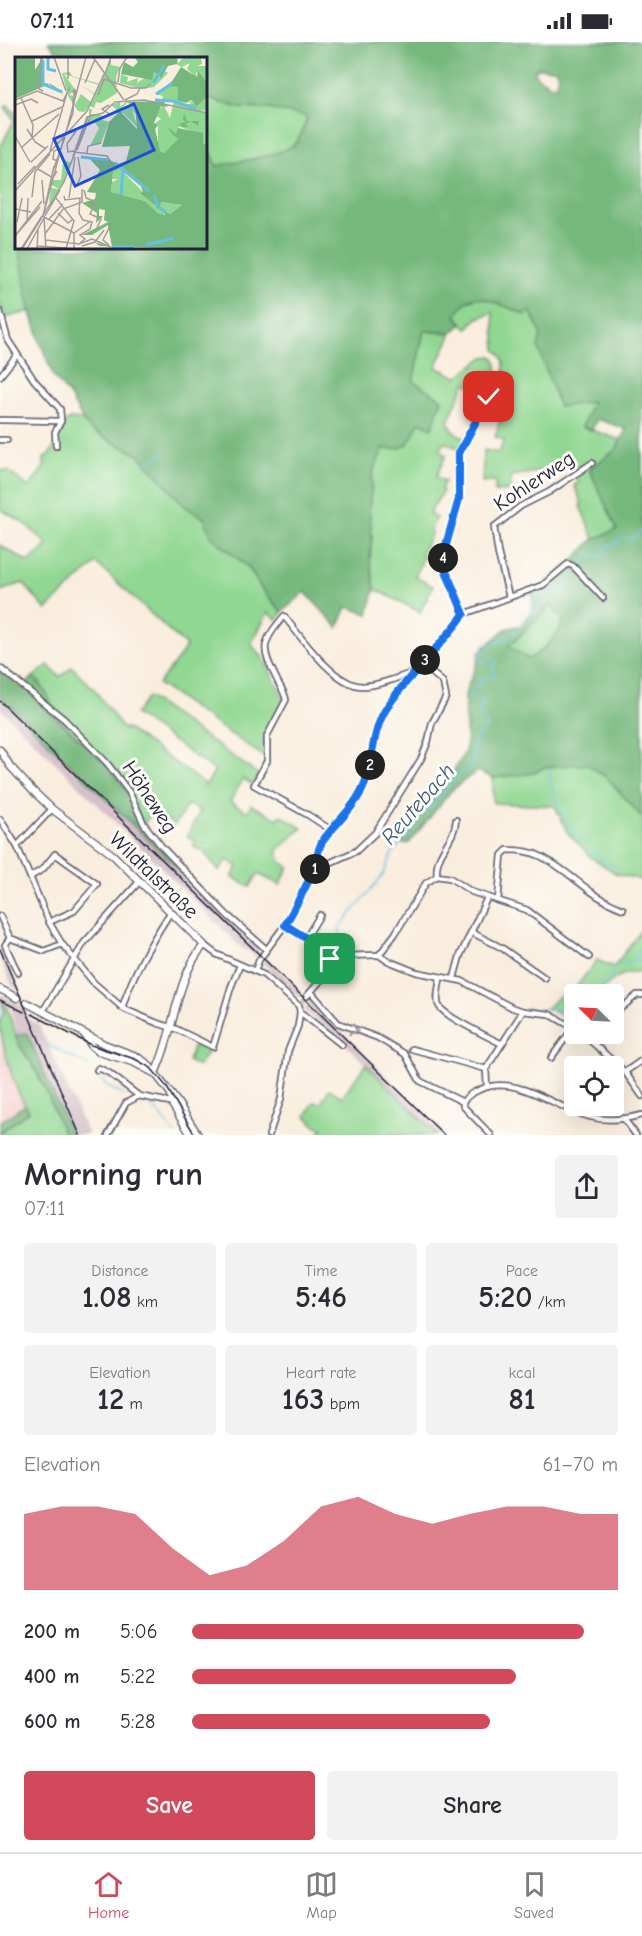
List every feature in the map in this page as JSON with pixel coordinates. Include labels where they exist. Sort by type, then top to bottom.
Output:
[{"type":"street","points":[[0,311],[8,340],[17,355],[34,380],[60,409],[61,421],[55,432],[56,446]]},
{"type":"street","points":[[0,376],[17,355]]},
{"type":"street","points":[[464,614],[445,569],[444,552],[459,499],[459,453],[489,397]]},
{"type":"street","points":[[0,420],[61,421]]},
{"type":"street","points":[[0,440],[7,440]]},
{"type":"street","name":"Kohlerweg","points":[[509,597],[494,527],[521,506],[549,492],[592,463]]},
{"type":"street","points":[[255,971],[259,960],[285,925],[314,870],[317,853],[331,831],[354,804],[364,785],[379,723],[385,710],[412,673],[451,632],[464,614],[543,585],[573,567],[603,598]]},
{"type":"street","points":[[331,831],[308,815],[254,785],[267,761],[267,736],[286,700],[264,652],[271,633],[284,616],[334,672],[353,684],[371,685],[412,673]]},
{"type":"street","points":[[314,870],[356,851],[370,840],[420,759],[428,742],[432,723],[446,697],[443,682],[421,664]]},
{"type":"street","name":"Höheweg","points":[[0,668],[64,719],[107,763],[129,792],[144,824],[162,847],[226,914],[267,949]]},
{"type":"street","name":"Wildtalstraße","points":[[0,750],[10,766],[52,809],[113,855],[204,945],[216,954],[271,980],[342,1045]]},
{"type":"street","points":[[17,846],[52,809]]},
{"type":"street","points":[[0,819],[17,846],[49,922],[62,944],[94,983],[122,1008],[213,1047],[240,964]]},
{"type":"street","points":[[437,876],[437,858],[456,827],[456,820]]},
{"type":"street","points":[[498,900],[502,855],[507,850],[538,855],[555,864],[592,894],[623,909]]},
{"type":"street","points":[[30,877],[43,869],[55,854],[97,884],[74,911],[49,922]]},
{"type":"street","points":[[379,955],[411,910],[426,883],[437,876],[446,877],[472,892],[520,907],[534,914],[589,957]]},
{"type":"street","points":[[43,1011],[92,932],[140,882]]},
{"type":"street","points":[[454,978],[471,932],[487,898]]},
{"type":"street","points":[[122,1008],[146,950],[170,913]]},
{"type":"street","points":[[306,938],[320,915]]},
{"type":"street","points":[[0,916],[10,939],[44,951],[62,944]]},
{"type":"street","points":[[285,925],[306,938],[317,951],[333,960]]},
{"type":"street","points":[[471,932],[502,948],[545,978]]},
{"type":"street","points":[[10,939],[5,945],[18,973]]},
{"type":"street","points":[[155,1073],[189,966],[204,945]]},
{"type":"street","points":[[463,1102],[420,1081],[407,1056],[378,1038],[342,1026],[309,994],[323,978],[333,960],[340,956],[379,955],[416,972],[454,978],[476,986],[523,1011],[549,1014],[564,1022]]},
{"type":"street","points":[[440,976],[438,1002],[442,1008],[461,1022],[502,1044]]},
{"type":"street","points":[[1,990],[17,998]]},
{"type":"street","points":[[624,1006],[637,995],[642,995]]},
{"type":"street","points":[[27,1003],[84,1034],[136,1056],[148,1064],[198,1135]]},
{"type":"street","points":[[269,1135],[281,1099],[288,1051],[298,1026],[300,1006]]},
{"type":"street","points":[[487,1087],[486,1069],[523,1011]]},
{"type":"street","points":[[84,1034],[96,1050],[133,1062],[155,1073]]},
{"type":"street","points":[[551,1058],[564,1040]]},
{"type":"street","points":[[96,1050],[97,1045],[104,1044]]},
{"type":"street","points":[[599,1044],[625,1072],[642,1096]]},
{"type":"street","points":[[412,1049],[486,1069]]},
{"type":"street","points":[[625,1072],[642,1060]]},
{"type":"street","points":[[97,1070],[99,1068],[109,1073],[139,1096],[174,1100]]},
{"type":"street","points":[[463,1102],[472,1093],[487,1087],[516,1086],[592,1118],[624,1119],[642,1114]]},
{"type":"street","points":[[108,1135],[126,1103],[139,1096]]},
{"type":"street","points":[[174,1100],[191,1135]]},
{"type":"street","points":[[463,1102],[463,1106],[491,1135]]},
{"type":"street","points":[[624,1119],[636,1135]]},
{"type":"shaded area","points":[[0,696],[260,947],[258,949],[260,952],[255,956],[246,949],[244,950],[0,708]]},
{"type":"shaded area","points":[[0,945],[20,990],[13,988],[0,959]]},
{"type":"shaded area","points":[[266,958],[303,993],[298,998],[262,962]]},
{"type":"shaded area","points":[[0,994],[22,1005],[28,1019],[39,1025],[88,1135],[71,1135],[27,1033],[17,1035],[11,1007],[0,1001]]},
{"type":"shaded area","points":[[310,1000],[446,1135],[437,1135],[342,1041],[304,1011]]},
{"type":"shaded area","points":[[0,1033],[25,1105],[0,1122]]},
{"type":"green space","points":[[48,42],[642,42],[642,817],[608,779],[587,764],[545,767],[533,773],[493,778],[477,771],[452,790],[409,843],[403,844],[398,840],[436,794],[463,755],[466,747],[466,691],[479,653],[505,629],[522,625],[532,613],[531,594],[567,566],[594,539],[617,529],[589,469],[616,450],[626,429],[597,419],[592,430],[582,427],[592,402],[559,407],[538,347],[541,333],[530,311],[525,315],[476,297],[469,299],[456,315],[462,324],[452,333],[424,331],[413,381],[442,399],[432,428],[419,422],[410,441],[403,447],[383,449],[373,472],[369,509],[372,536],[370,561],[375,589],[368,614],[347,607],[338,628],[305,592],[282,612],[261,588],[249,568],[212,537],[204,518],[185,506],[139,455],[92,431],[85,424],[69,395],[54,377],[28,302],[19,249],[207,249],[207,153],[211,152],[217,166],[277,153],[295,144],[302,133],[307,117],[270,109],[240,108],[207,98],[207,57],[61,57]],"holes":[[[538,68],[555,69],[558,75],[556,86],[537,77],[534,72]],[[551,605],[564,620],[555,637],[528,659],[509,646]]]},
{"type":"green space","points":[[207,98],[240,108],[270,109],[307,116],[297,140],[285,150],[217,166],[211,152],[207,153]]},
{"type":"green space","points":[[8,105],[15,113],[15,249],[19,249],[31,311],[4,318],[0,300],[0,148],[14,120],[5,107]]},
{"type":"green space","points":[[477,297],[530,311],[541,333],[593,401],[582,427],[621,440],[616,450],[589,469],[618,530],[594,539],[574,485],[579,482],[573,463],[562,468],[561,465],[550,470],[511,476],[511,491],[495,492],[495,481],[482,482],[484,450],[499,453],[504,440],[495,437],[503,410],[489,406],[503,377],[504,362],[496,350],[493,313],[477,318],[467,329],[456,315],[464,303]]},
{"type":"green space","points":[[424,331],[452,333],[436,367],[457,377],[484,357],[492,356],[497,369],[489,394],[465,383],[448,422],[454,432],[465,438],[459,449],[445,442],[440,451],[446,455],[436,477],[445,481],[441,489],[443,491],[429,514],[436,518],[430,531],[432,533],[421,554],[424,556],[415,577],[433,586],[420,612],[375,589],[370,561],[372,536],[369,509],[373,472],[383,448],[402,447],[410,440],[419,422],[432,427],[413,381]]},
{"type":"green space","points":[[70,419],[82,420],[92,431],[139,455],[185,506],[204,518],[212,537],[249,568],[261,588],[282,612],[277,620],[268,613],[251,644],[264,659],[284,699],[264,739],[266,758],[158,684],[186,646],[96,563],[46,610],[23,583],[0,591],[0,545],[28,562],[47,544],[24,523],[0,509],[0,470],[8,471],[29,487],[44,467],[44,458],[54,448],[60,429]]},
{"type":"green space","points":[[551,605],[564,620],[555,637],[544,648],[528,659],[508,646]]},
{"type":"green space","points":[[48,665],[60,677],[72,667],[94,689],[124,730],[126,728],[206,785],[215,771],[135,714],[148,697],[258,774],[253,785],[243,779],[230,802],[247,812],[251,805],[278,819],[281,815],[302,828],[277,851],[281,862],[289,867],[280,885],[258,874],[250,887],[232,877],[238,866],[227,860],[219,871],[205,853],[193,846],[195,841],[187,836],[200,811],[188,804],[175,825],[153,812],[143,825],[107,765],[47,708],[51,703],[44,689],[33,677]]},
{"type":"green space","points":[[0,670],[22,688],[33,677],[40,683],[51,703],[47,709],[107,765],[129,793],[143,825],[205,895],[0,696]]},
{"type":"green space","points":[[587,764],[608,779],[642,817],[642,880],[617,874],[592,858],[567,832],[555,806],[493,803],[493,778],[533,773],[545,767]]},
{"type":"green space","points":[[642,929],[642,971],[628,973],[608,984],[579,984],[597,960],[614,967]]},
{"type":"green space","points":[[564,994],[564,1016],[546,1009]]},
{"type":"green space","points":[[2,1003],[7,1007],[20,1047],[32,1064],[49,1098],[64,1135],[3,1135],[0,1133],[29,1111],[14,1080],[5,1053],[0,1019],[4,1013]]},
{"type":"green space","points":[[27,1033],[71,1135],[64,1135],[42,1081],[15,1036]]},
{"type":"green space","points":[[195,1042],[210,1048],[198,1067],[188,1061]]},
{"type":"green space","points":[[366,1064],[437,1135],[318,1135],[322,1128],[313,1124],[306,1116],[314,1102],[321,1103],[329,1089],[342,1097]]},
{"type":"green space","points":[[25,1105],[29,1111],[0,1132],[0,1122]]},
{"type":"waterway","points":[[147,463],[165,452]]},
{"type":"waterway","name":"Reutebach","points":[[577,567],[584,562],[589,553],[598,557],[606,554],[606,547],[616,543],[620,537],[632,539],[642,530]]},
{"type":"waterway","name":"Reutebach","points":[[339,948],[340,927],[383,875],[394,850],[405,840],[422,814],[429,809],[449,784],[471,766],[474,757],[472,750],[487,724],[478,718],[483,701],[481,698],[475,699],[469,696],[481,683],[480,680],[496,676],[492,671],[496,662],[490,657],[483,663],[479,656],[483,651],[483,646],[511,636],[528,615],[540,607],[543,594],[558,592],[565,587],[574,570]]},
{"type":"waterway","points":[[549,770],[552,791],[563,815]]},
{"type":"waterway","points":[[564,819],[585,844]]},
{"type":"waterway","points":[[592,850],[617,868]]},
{"type":"waterway","points":[[620,966],[634,960],[642,946]]},
{"type":"waterway","points":[[634,960],[642,963]]},
{"type":"waterway","points":[[602,984],[609,979],[614,968]]},
{"type":"waterway","points":[[527,1007],[538,1010],[546,1008]]},
{"type":"waterway","points":[[550,1009],[564,1010]]},
{"type":"waterway","points":[[0,1013],[3,1016]]},
{"type":"waterway","points":[[48,1045],[89,1066]]},
{"type":"waterway","points":[[97,1074],[107,1086],[125,1096]]},
{"type":"waterway","points":[[149,1105],[160,1114],[175,1135]]},
{"type":"tunnel","points":[[302,1002],[307,996]]},
{"type":"tram line","points":[[0,1000],[24,1012]]},
{"type":"tram line","points":[[32,1014],[91,1045],[135,1059],[151,1068],[166,1086],[195,1135]]},
{"type":"railway","points":[[0,701],[444,1135]]},
{"type":"railway","points":[[0,949],[80,1135]]},
{"type":"route","points":[[330,959],[317,951],[306,938],[285,925],[314,870],[321,844],[354,804],[364,785],[379,723],[385,710],[412,673],[451,632],[464,614],[445,569],[444,552],[459,499],[459,453],[489,397]]}]
